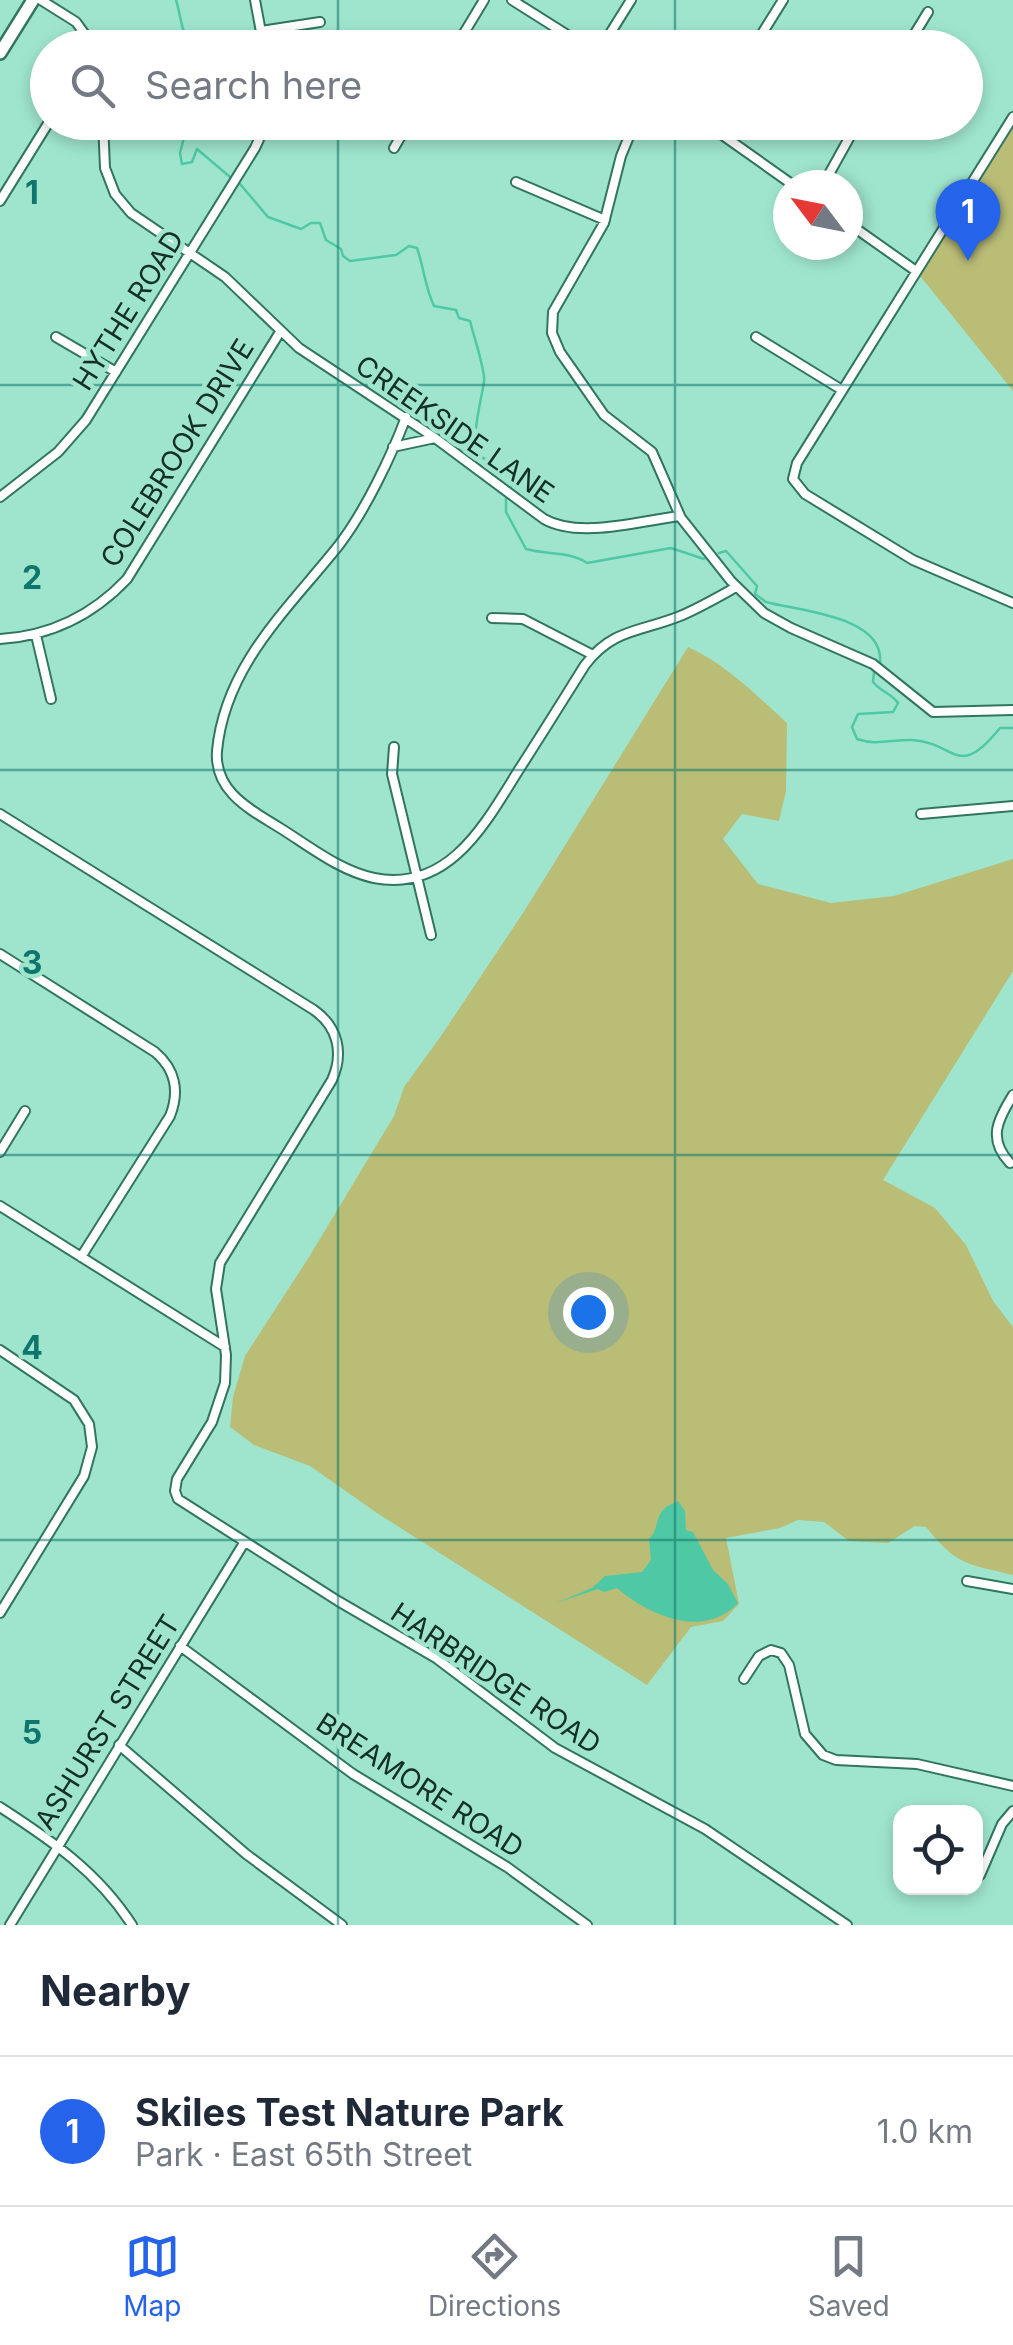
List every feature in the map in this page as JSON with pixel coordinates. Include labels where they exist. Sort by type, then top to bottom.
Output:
[{"type":"main road","points":[[0,53],[32,0]]},
{"type":"street","points":[[41,0],[82,30]]},
{"type":"street","points":[[254,0],[261,30]]},
{"type":"street","points":[[466,30],[484,0]]},
{"type":"street","points":[[512,0],[560,30]]},
{"type":"street","points":[[612,30],[631,0]]},
{"type":"street","points":[[764,30],[783,0]]},
{"type":"street","points":[[917,30],[928,12]]},
{"type":"street","points":[[268,30],[320,22]]},
{"type":"street","points":[[1013,117],[842,390],[798,463],[794,479],[804,494],[910,558],[1013,603]]},
{"type":"street","points":[[0,201],[38,140]]},
{"type":"street","name":"CREEKSIDE LANE","points":[[103,140],[103,162],[115,194],[134,216],[231,282],[280,332],[556,526],[584,529],[679,516]]},
{"type":"street","name":"HYTHE ROAD","points":[[0,497],[64,447],[86,420],[258,140]]},
{"type":"street","points":[[394,148],[399,140]]},
{"type":"street","points":[[628,140],[605,220],[556,305],[552,333],[564,358],[604,415],[652,452],[679,516],[736,587],[778,622],[873,664],[932,712],[1013,710]]},
{"type":"street","points":[[730,140],[773,170]]},
{"type":"street","points":[[831,170],[848,140]]},
{"type":"street","points":[[516,182],[605,220]]},
{"type":"street","points":[[863,234],[916,271]]},
{"type":"street","name":"COLEBROOK DRIVE","points":[[0,639],[65,625],[89,612],[127,579],[280,332]]},
{"type":"street","points":[[56,337],[116,372]]},
{"type":"street","points":[[756,337],[842,390]]},
{"type":"street","points":[[406,417],[349,530],[249,658],[225,714],[217,751],[224,782],[241,803],[362,874],[389,880],[416,877],[450,862],[477,836],[593,655],[624,632],[678,616],[736,587]]},
{"type":"street","points":[[393,447],[435,438]]},
{"type":"street","points":[[492,618],[520,618],[593,655]]},
{"type":"street","points":[[36,634],[51,699]]},
{"type":"street","points":[[394,746],[392,774],[431,935]]},
{"type":"street","points":[[921,814],[1013,806]]},
{"type":"street","points":[[0,814],[314,1010],[331,1026],[337,1042],[338,1067],[332,1080],[220,1263],[216,1289],[225,1347]]},
{"type":"street","points":[[0,954],[158,1054],[175,1083],[170,1116],[81,1257]]},
{"type":"street","points":[[1010,1162],[998,1146],[995,1132],[1013,1095]]},
{"type":"street","points":[[0,1152],[25,1110]]},
{"type":"street","points":[[0,1206],[225,1347]]},
{"type":"street","name":"HARBRIDGE ROAD","points":[[225,1347],[226,1383],[218,1410],[177,1479],[175,1493],[183,1504],[436,1658],[554,1748],[694,1822],[847,1925]]},
{"type":"street","points":[[0,1350],[74,1400],[91,1434],[91,1457],[84,1476],[0,1613]]},
{"type":"street","name":"ASHURST STREET","points":[[10,1925],[244,1542]]},
{"type":"street","points":[[967,1580],[1013,1589]]},
{"type":"street","name":"BREAMORE ROAD","points":[[180,1646],[344,1768],[507,1867],[587,1925]]},
{"type":"street","points":[[744,1679],[762,1654],[771,1650],[784,1655],[805,1734],[814,1748],[829,1758],[917,1764],[1013,1786]]},
{"type":"street","points":[[119,1746],[246,1854],[342,1925]]},
{"type":"street","points":[[0,1807],[58,1845],[99,1882],[132,1925]]},
{"type":"street","points":[[983,1869],[1002,1824],[1013,1811]]},
{"type":"shaded area","points":[[1013,117],[1013,391],[916,271]]},
{"type":"shaded area","points":[[688,647],[728,671],[787,723],[786,791],[779,821],[742,814],[723,839],[758,884],[831,903],[894,896],[1013,859],[1013,971],[883,1180],[935,1208],[966,1245],[993,1301],[1013,1327],[1013,1575],[964,1561],[946,1549],[926,1527],[915,1526],[888,1543],[849,1541],[824,1522],[798,1520],[780,1528],[726,1538],[739,1604],[723,1621],[691,1627],[647,1685],[310,1466],[254,1445],[230,1427],[233,1397],[245,1356],[394,1116],[404,1087],[525,910]]},
{"type":"shaded area","points":[[678,1501],[685,1511],[686,1530],[693,1532],[713,1570],[728,1584],[738,1603],[724,1614],[693,1622],[676,1620],[644,1607],[617,1588],[604,1592],[598,1589],[556,1603],[592,1588],[605,1576],[642,1572],[651,1560],[649,1539],[660,1514]]},
{"type":"waterway","points":[[176,0],[183,30]]},
{"type":"waterway","points":[[183,140],[182,164],[192,162],[197,149],[230,177]]},
{"type":"waterway","points":[[240,184],[268,217],[301,229],[320,223],[326,240],[341,249],[350,261],[396,255],[409,246],[417,248],[434,306],[456,310],[459,318],[470,321],[484,377],[475,452],[512,474],[512,486]]},
{"type":"waterway","points":[[506,498],[506,512],[526,549],[587,563],[671,548],[704,559]]},
{"type":"waterway","points":[[719,553],[726,551],[757,586],[755,594],[766,602],[855,625],[878,647],[880,663]]},
{"type":"waterway","points":[[874,672],[873,682],[898,703],[893,712],[858,714],[852,727],[857,739],[912,740],[965,756],[986,744],[1000,728],[1013,728]]},
{"type":"place","name":"Skiles Test Nature Park","points":[[968,261]]}]
